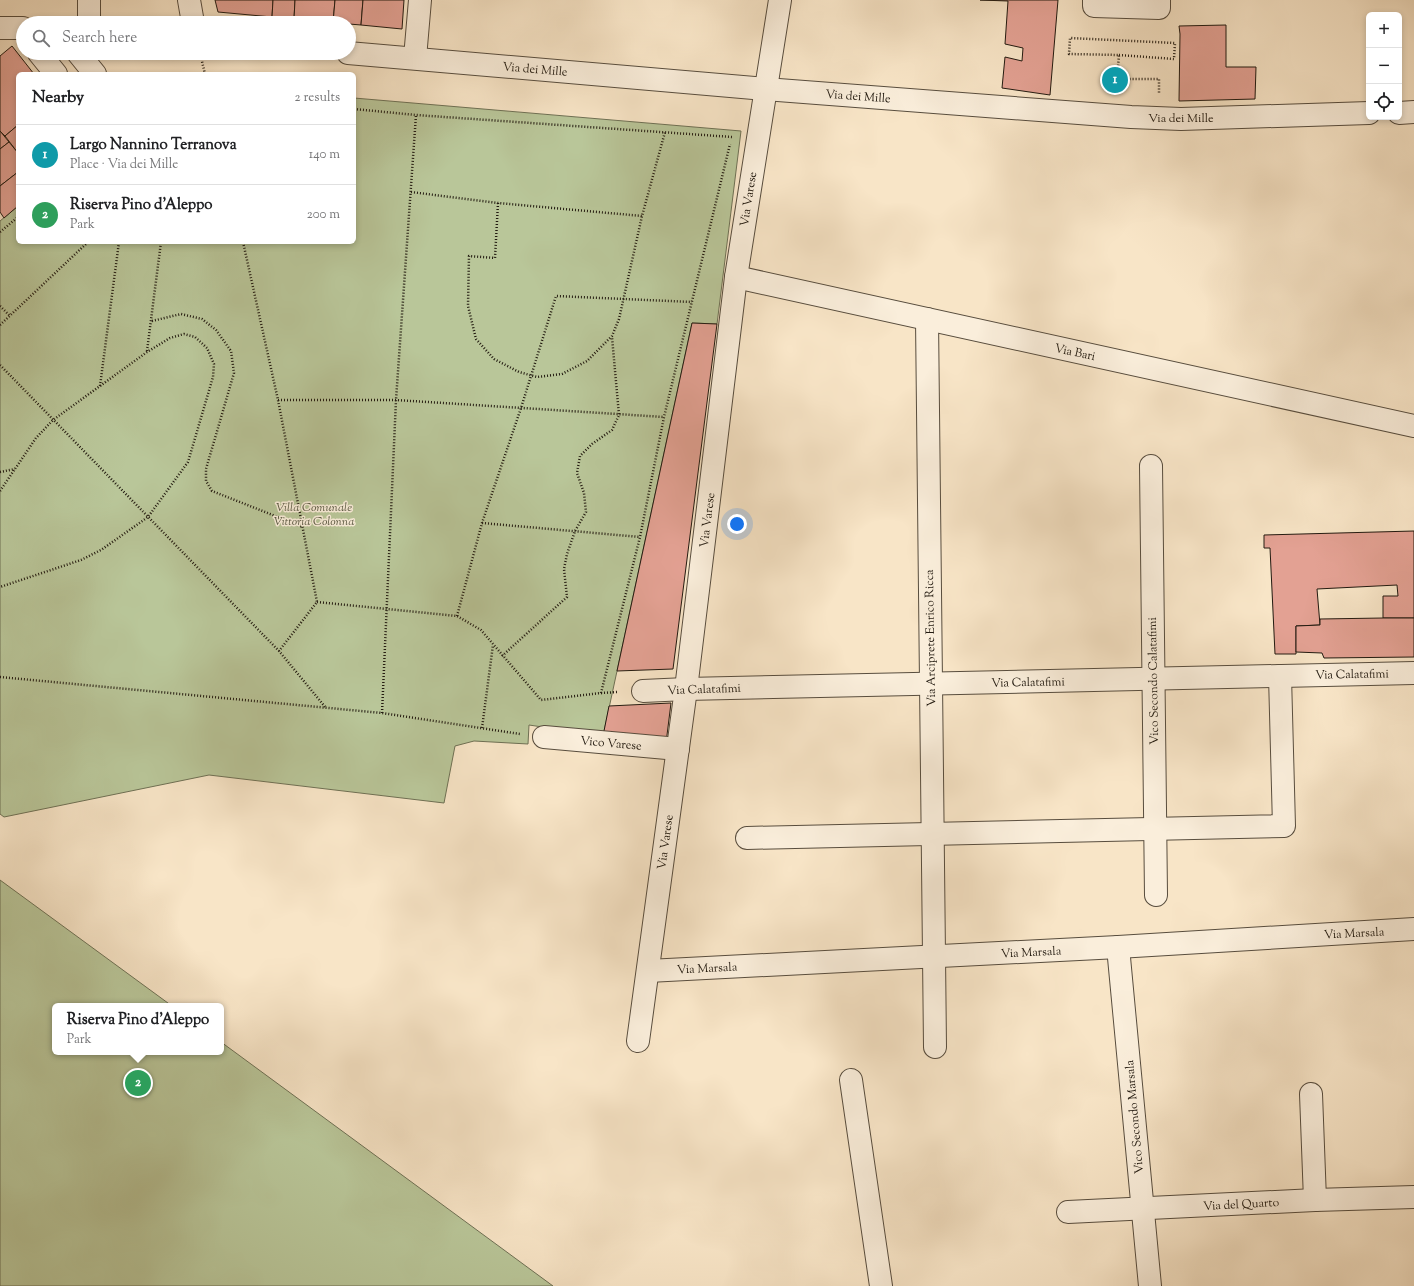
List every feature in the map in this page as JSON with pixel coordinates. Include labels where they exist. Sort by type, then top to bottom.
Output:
[{"type":"street","points":[[89,0],[89,16]]},
{"type":"street","points":[[190,0],[193,16]]},
{"type":"street","points":[[415,58],[420,0]]},
{"type":"street","name":"Via Varese","points":[[638,1041],[686,689],[736,277],[780,0]]},
{"type":"street","points":[[1094,0],[1094,6],[1159,8],[1159,0]]},
{"type":"street","name":"Via dei Mille","points":[[356,54],[765,89],[1159,119],[1366,113]]},
{"type":"street","points":[[45,60],[54,72]]},
{"type":"street","points":[[84,60],[93,72]]},
{"type":"street","points":[[1402,112],[1414,112]]},
{"type":"street","name":"Via Bari","points":[[736,277],[1414,426]]},
{"type":"street","name":"Via Arciprete Enrico Ricca","points":[[927,319],[934,1047]]},
{"type":"street","name":"Vico Secondo Calatafimi","points":[[1151,466],[1156,896]]},
{"type":"street","name":"Via Calatafimi","points":[[642,691],[1414,673]]},
{"type":"street","points":[[747,838],[1284,826],[1280,676]]},
{"type":"street","name":"Vico Varese","points":[[544,737],[678,749]]},
{"type":"street","name":"Via Marsala","points":[[648,971],[1118,947],[1414,929]]},
{"type":"street","name":"Vico Secondo Marsala","points":[[1118,947],[1150,1286]]},
{"type":"street","points":[[852,1080],[881,1286]]},
{"type":"street","points":[[1311,1094],[1315,1200]]},
{"type":"street","name":"Via del Quarto","points":[[1068,1212],[1315,1200],[1414,1198]]},
{"type":"path","points":[[1070,38],[1175,43],[1174,59],[1120,55],[1069,54],[1070,38]]},
{"type":"path","points":[[1120,55],[1117,79],[1159,79],[1159,119]]},
{"type":"path","points":[[202,60],[205,72]]},
{"type":"path","points":[[317,602],[457,616],[481,630],[541,700],[601,693],[640,537],[664,418],[732,136],[416,115],[356,109]]},
{"type":"path","points":[[382,713],[396,400],[416,115]]},
{"type":"path","points":[[498,203],[495,258],[469,256],[468,306],[476,339],[494,359],[519,372],[537,377],[562,374],[587,361],[612,336],[619,319],[642,216],[665,132]]},
{"type":"path","points":[[410,192],[498,203],[642,216]]},
{"type":"path","points":[[0,232],[16,218]]},
{"type":"path","points":[[0,325],[86,244]]},
{"type":"path","points":[[100,386],[119,244]]},
{"type":"path","points":[[147,352],[161,244]]},
{"type":"path","points":[[243,244],[278,400],[317,602],[279,651]]},
{"type":"path","points":[[457,616],[482,523],[521,408],[530,375],[556,296],[692,302]]},
{"type":"path","points":[[0,306],[10,316]]},
{"type":"path","points":[[152,321],[181,314],[202,319],[216,330],[231,351],[234,373],[206,469],[206,481],[212,491],[303,527]]},
{"type":"path","points":[[0,491],[36,438],[53,420],[147,352],[170,338],[184,334],[195,337],[207,348],[214,364],[214,377],[188,462],[148,516],[101,550],[81,560],[0,587]]},
{"type":"path","points":[[502,656],[566,597],[564,569],[567,554],[575,531],[586,512],[584,493],[577,473],[580,456],[592,444],[612,430],[619,414],[612,336]]},
{"type":"path","points":[[0,366],[279,651],[326,708]]},
{"type":"path","points":[[278,400],[396,400],[664,418]]},
{"type":"path","points":[[0,472],[15,469]]},
{"type":"path","points":[[482,523],[640,537]]},
{"type":"path","points":[[482,728],[493,645]]},
{"type":"path","points":[[0,677],[382,713],[544,737]]},
{"type":"green space","name":"Villa Comunale Vittoria Colonna","points":[[356,98],[741,131],[717,324],[692,323],[603,736],[529,725],[528,744],[474,741],[455,746],[444,803],[209,775],[4,817],[0,814],[0,221],[16,208],[16,244],[356,244]]},
{"type":"green space","points":[[0,880],[168,1003],[52,1003],[52,1055],[224,1055],[224,1044],[553,1286],[0,1286]]},
{"type":"building","points":[[215,0],[273,0],[272,16],[218,12]]},
{"type":"building","points":[[273,0],[295,0],[294,16],[272,16]]},
{"type":"building","points":[[295,0],[335,0],[334,16],[294,16]]},
{"type":"building","points":[[335,0],[363,0],[361,25],[356,25],[356,16],[334,16]]},
{"type":"building","points":[[363,0],[404,0],[402,29],[361,25]]},
{"type":"building","points":[[980,0],[1058,0],[1050,95],[1002,88],[1005,57],[1022,61],[1023,48],[1005,44],[1008,1]]},
{"type":"building","points":[[1226,25],[1226,67],[1256,67],[1255,99],[1179,101],[1179,26]]},
{"type":"building","points":[[12,46],[16,51],[16,60],[23,60],[32,72],[16,72],[16,127],[5,136],[0,131],[0,56]]},
{"type":"building","points":[[16,127],[16,150],[5,136]]},
{"type":"building","points":[[0,131],[9,142],[0,149]]},
{"type":"building","points":[[9,142],[16,151],[16,174],[0,186],[0,149]]},
{"type":"building","points":[[16,174],[16,208],[4,218],[0,212],[0,186]]},
{"type":"building","points":[[692,323],[717,324],[673,669],[617,671]]},
{"type":"building","points":[[1414,531],[1414,618],[1383,618],[1383,596],[1398,596],[1397,585],[1317,589],[1320,625],[1296,626],[1296,654],[1275,654],[1270,548],[1264,548],[1264,535]]},
{"type":"building","points":[[1414,618],[1414,657],[1324,658],[1322,653],[1296,652],[1296,626],[1320,625],[1320,619]]},
{"type":"building","points":[[671,703],[666,743],[603,736],[609,706]]},
{"type":"place","name":"Largo Nannino Terranova","points":[[1115,80]]},
{"type":"place","name":"Riserva Pino d'Aleppo","points":[[138,1083]]}]
